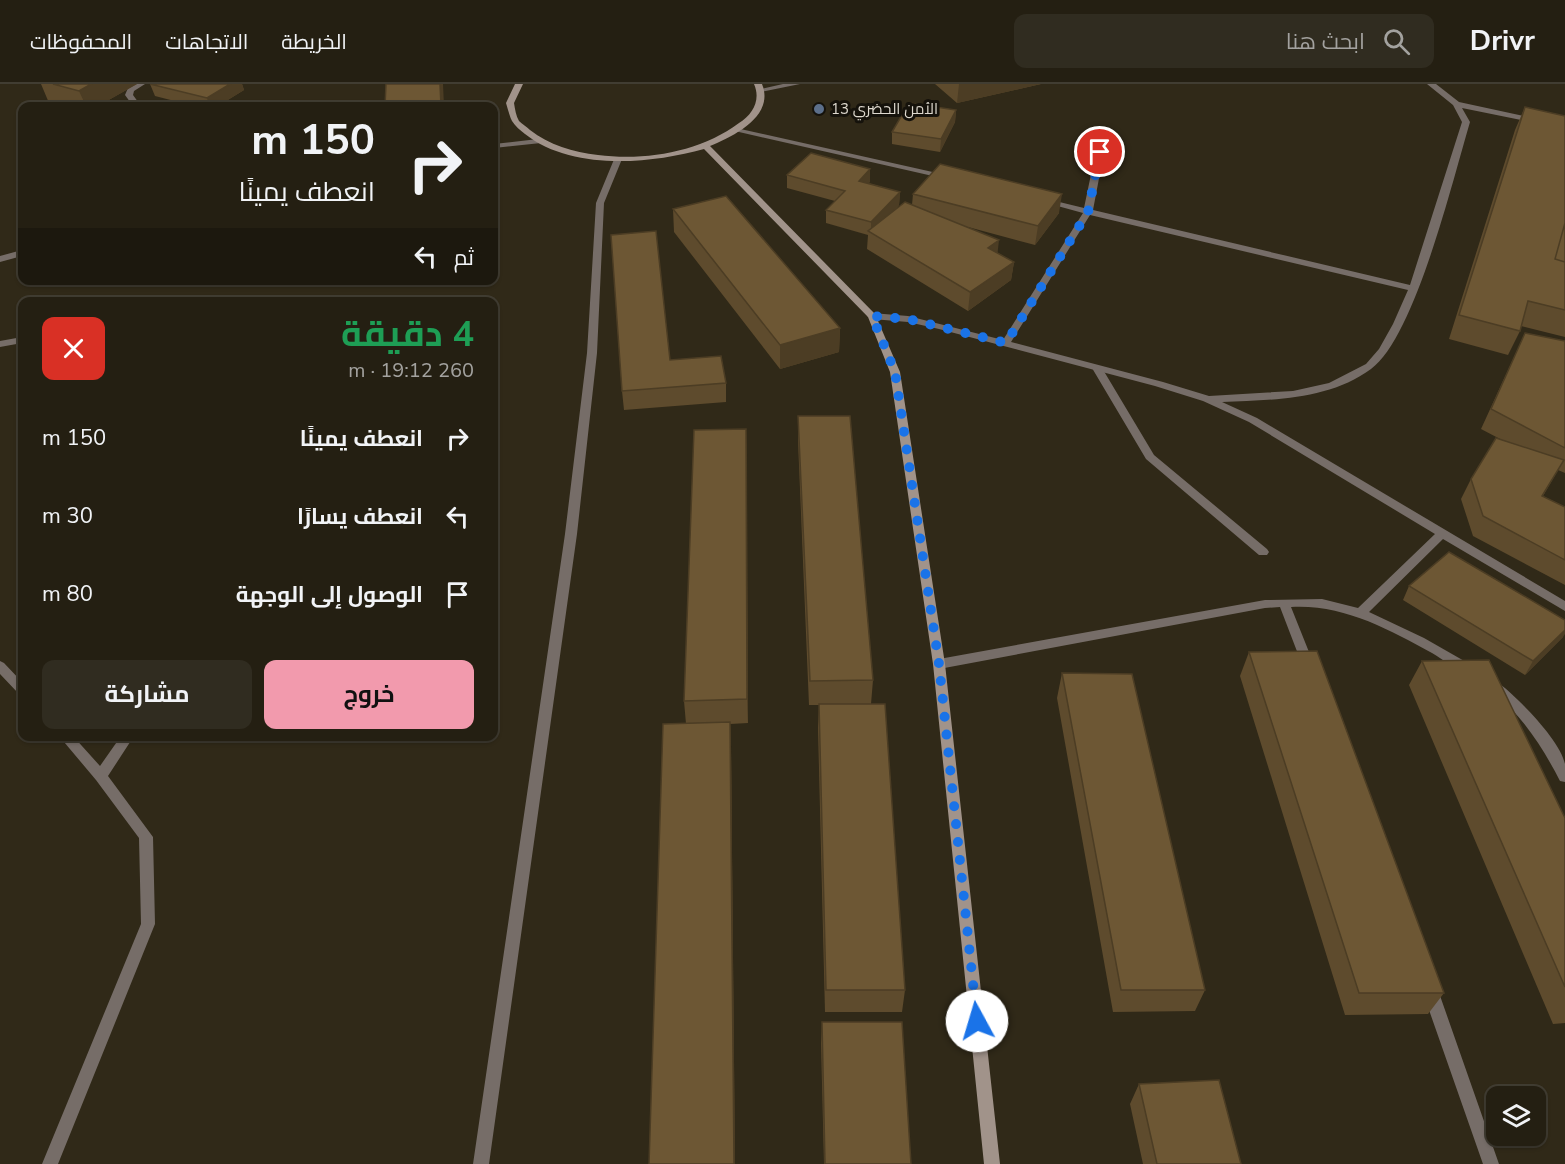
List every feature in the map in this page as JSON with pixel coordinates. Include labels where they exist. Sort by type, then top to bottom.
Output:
[{"type":"street","points":[[134,102],[129,95],[131,90],[141,84]]},
{"type":"street","points":[[519,84],[510,103],[516,123],[538,141],[573,153],[618,159],[664,156],[706,146],[739,130],[758,111],[759,87],[796,84]]},
{"type":"street","points":[[1207,399],[1285,396],[1315,391],[1346,380],[1372,365],[1382,351],[1414,289],[1466,122],[1456,104],[1431,84]]},
{"type":"street","points":[[1456,104],[1565,127]]},
{"type":"street","points":[[739,130],[953,179]]},
{"type":"street","points":[[1006,343],[1088,212],[1104,131]]},
{"type":"street","points":[[498,146],[538,141]]},
{"type":"street","points":[[706,146],[872,316],[895,372],[939,664],[992,1164]]},
{"type":"street","points":[[481,1164],[571,534],[592,353],[600,203],[618,159]]},
{"type":"street","points":[[1031,198],[1414,289]]},
{"type":"street","points":[[0,259],[18,253]]},
{"type":"street","points":[[872,316],[908,319],[1006,343],[1207,399],[1253,420],[1565,607]]},
{"type":"street","points":[[0,344],[18,341]]},
{"type":"street","points":[[1097,368],[1150,456],[1263,552]]},
{"type":"street","points":[[1360,614],[1442,534]]},
{"type":"street","points":[[1284,603],[1315,681]]},
{"type":"street","points":[[939,664],[1265,604],[1330,604],[1360,614],[1447,656],[1498,688],[1527,717],[1561,757],[1565,777]]},
{"type":"street","points":[[0,666],[18,686]]},
{"type":"street","points":[[50,1164],[148,924],[146,837],[101,776],[70,741]]},
{"type":"street","points":[[101,776],[125,741]]},
{"type":"street","points":[[1424,972],[1491,1164]]},
{"type":"building","points":[[53,84],[91,84],[79,91]]},
{"type":"building","points":[[150,84],[230,84],[207,98]]},
{"type":"building","points":[[386,84],[440,84],[441,102],[385,102]]},
{"type":"building","points":[[909,103],[956,110],[941,139],[892,132]]},
{"type":"building","points":[[1525,107],[1565,116],[1565,223],[1555,259],[1565,262],[1565,310],[1528,301],[1520,331],[1459,315]]},
{"type":"building","points":[[811,153],[870,169],[859,181],[900,192],[871,222],[826,210],[845,191],[787,175]]},
{"type":"building","points":[[940,164],[1062,194],[1038,226],[913,194]]},
{"type":"building","points":[[726,196],[840,328],[780,345],[673,209]]},
{"type":"building","points":[[905,202],[999,240],[988,248],[1014,262],[970,292],[868,231]]},
{"type":"building","points":[[1565,223],[1565,262],[1555,259]]},
{"type":"building","points":[[656,231],[670,360],[721,356],[726,383],[622,391],[611,235]]},
{"type":"building","points":[[1525,333],[1565,341],[1565,448],[1491,409]]},
{"type":"building","points":[[798,416],[850,416],[873,680],[810,681]]},
{"type":"building","points":[[746,429],[747,699],[684,701],[694,430]]},
{"type":"building","points":[[1496,438],[1564,460],[1542,496],[1565,507],[1565,560],[1483,516],[1471,479]]},
{"type":"building","points":[[1449,552],[1565,620],[1565,630],[1533,661],[1409,586]]},
{"type":"building","points":[[1317,651],[1444,993],[1359,993],[1249,652]]},
{"type":"building","points":[[1489,660],[1565,818],[1565,987],[1422,661]]},
{"type":"building","points":[[1062,673],[1132,674],[1205,990],[1121,990]]},
{"type":"building","points":[[819,704],[885,704],[905,990],[826,990]]},
{"type":"building","points":[[730,722],[734,1164],[649,1164],[663,724]]},
{"type":"building","points":[[822,1022],[902,1022],[911,1164],[825,1164]]},
{"type":"building","points":[[1219,1080],[1241,1164],[1157,1164],[1139,1084]]},
{"type":"place","name":"الأمن الحضري 13","points":[[819,109]]},
{"type":"route","points":[[977,1021],[939,664],[895,372],[872,316],[908,319],[1006,343],[1088,212],[1100,152]]}]
